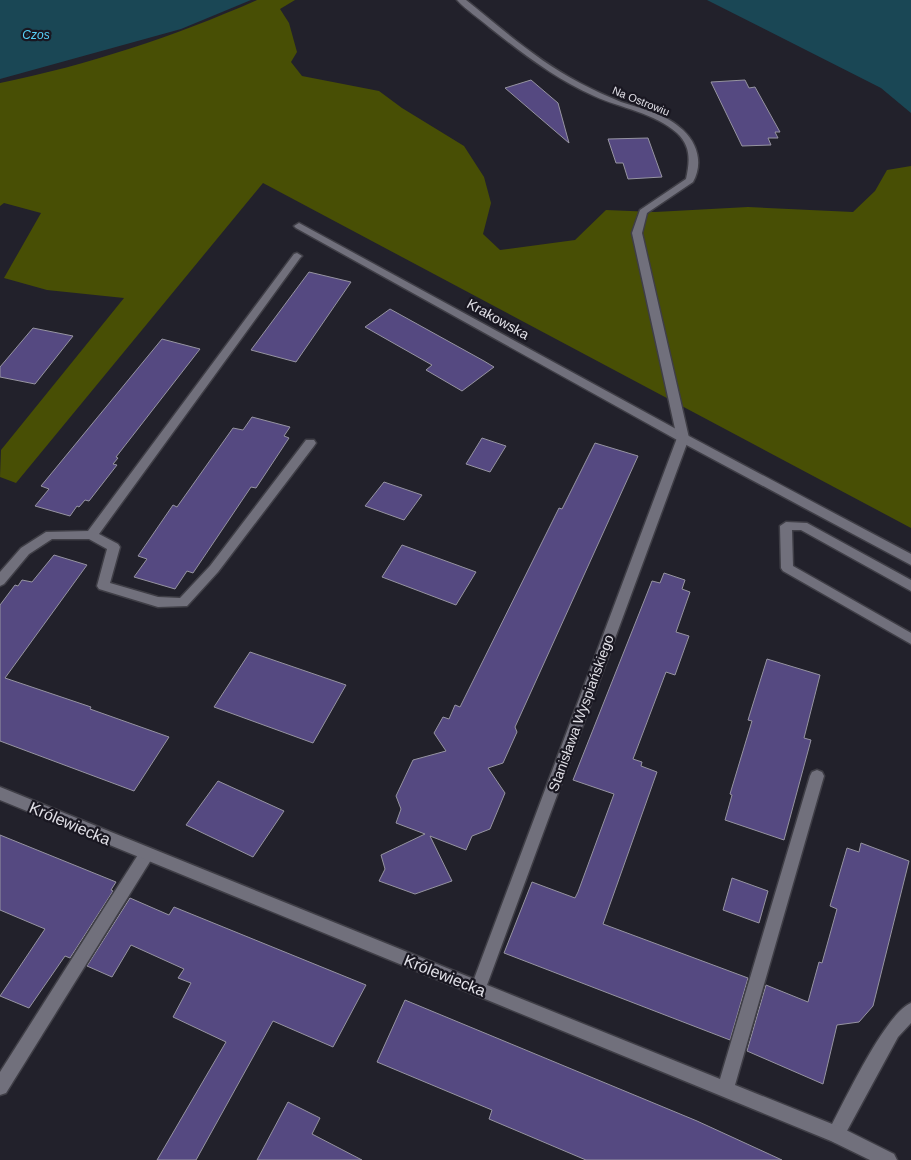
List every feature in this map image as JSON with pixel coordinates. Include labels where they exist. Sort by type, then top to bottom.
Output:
[{"type":"street","name":"Na Ostrowiu","points":[[461,0],[535,59],[598,96],[663,120],[688,140],[695,159],[690,180],[643,212],[637,233],[683,438]]},
{"type":"street","name":"Krakowska","points":[[299,226],[683,438],[911,560]]},
{"type":"street","points":[[91,535],[297,256]]},
{"type":"street","name":"Stanisława Wyspiańskiego","points":[[478,989],[683,438]]},
{"type":"street","points":[[0,581],[25,551],[50,534],[91,535],[114,547],[103,586],[158,602],[183,604],[214,569],[310,443]]},
{"type":"street","points":[[911,586],[803,526],[786,526],[787,568],[911,639]]},
{"type":"street","points":[[725,1090],[818,776]]},
{"type":"street","name":"Królewiecka","points":[[0,793],[836,1134],[888,1160]]},
{"type":"street","points":[[0,1087],[146,854]]},
{"type":"street","points":[[836,1134],[892,1031],[911,1011]]},
{"type":"green space","points":[[257,0],[295,0],[280,9],[289,23],[297,52],[291,62],[302,76],[379,91],[402,108],[464,146],[484,177],[491,203],[483,234],[500,250],[575,240],[606,210],[655,212],[748,207],[853,212],[875,191],[887,170],[911,166],[911,528],[263,183],[16,483],[0,477],[1,450],[124,298],[47,290],[4,278],[41,213],[4,203],[0,206],[0,83],[66,68],[131,48],[195,26]]},
{"type":"water","name":"Czos","points":[[0,0],[251,0],[181,29],[0,79]]},
{"type":"water","points":[[707,0],[911,0],[911,113],[881,88]]},
{"type":"building","points":[[531,80],[558,103],[569,143],[505,88]]},
{"type":"building","points":[[745,80],[749,88],[755,87],[780,132],[775,132],[778,138],[768,138],[771,145],[742,146],[711,82]]},
{"type":"building","points":[[648,138],[662,177],[628,179],[623,163],[616,163],[608,139]]},
{"type":"building","points":[[309,272],[351,282],[296,362],[251,350]]},
{"type":"building","points":[[390,309],[494,367],[462,391],[426,370],[432,365],[365,327]]},
{"type":"building","points":[[33,328],[73,336],[35,384],[0,377],[0,367]]},
{"type":"building","points":[[162,339],[200,349],[116,457],[118,458],[113,464],[117,465],[89,501],[85,500],[79,507],[77,506],[70,516],[35,506],[49,489],[41,486]]},
{"type":"building","points":[[252,417],[290,427],[284,436],[289,438],[256,488],[251,487],[193,573],[187,571],[175,589],[134,577],[147,559],[138,556],[173,505],[177,507],[233,428],[243,430]]},
{"type":"building","points":[[482,438],[506,446],[490,472],[466,464]]},
{"type":"building","points":[[595,443],[638,456],[515,727],[517,732],[503,763],[488,768],[505,793],[490,829],[472,836],[466,850],[430,836],[452,881],[415,894],[379,881],[385,869],[381,855],[425,834],[396,823],[401,809],[396,796],[413,760],[446,751],[434,733],[443,717],[449,719],[455,705],[460,707],[559,508],[562,509]]},
{"type":"building","points":[[384,482],[422,495],[404,520],[365,506]]},
{"type":"building","points":[[402,545],[476,572],[456,605],[382,577]]},
{"type":"building","points":[[54,555],[87,565],[5,678],[91,707],[90,709],[169,737],[134,791],[0,741],[0,605],[15,585],[18,586],[22,580],[32,582]]},
{"type":"building","points":[[664,573],[685,580],[682,589],[690,592],[676,632],[689,636],[675,675],[666,672],[633,759],[642,762],[641,766],[657,772],[603,924],[748,978],[730,1040],[504,953],[532,882],[575,898],[578,892],[614,794],[573,780],[652,581],[660,583]]},
{"type":"building","points":[[250,652],[346,685],[313,743],[214,707]]},
{"type":"building","points":[[767,659],[820,675],[804,738],[811,740],[784,840],[725,820],[732,795],[730,794],[752,721],[748,720]]},
{"type":"building","points":[[218,781],[284,811],[253,857],[186,825]]},
{"type":"building","points":[[0,835],[116,882],[111,890],[113,891],[70,958],[65,956],[29,1008],[0,996],[45,929],[0,910]]},
{"type":"building","points":[[861,843],[909,861],[873,1006],[859,1022],[837,1025],[823,1084],[747,1051],[766,985],[808,1002],[819,962],[822,963],[837,909],[830,906],[847,848],[859,852]]},
{"type":"building","points":[[732,878],[768,891],[759,923],[723,910]]},
{"type":"building","points":[[130,898],[169,915],[174,907],[366,985],[333,1047],[273,1021],[196,1160],[157,1160],[226,1042],[173,1017],[191,983],[178,978],[184,969],[131,945],[112,977],[87,966]]},
{"type":"building","points":[[405,1000],[697,1121],[782,1160],[586,1160],[489,1119],[492,1110],[377,1062]]},
{"type":"building","points":[[288,1102],[320,1118],[312,1134],[362,1160],[257,1160]]}]
